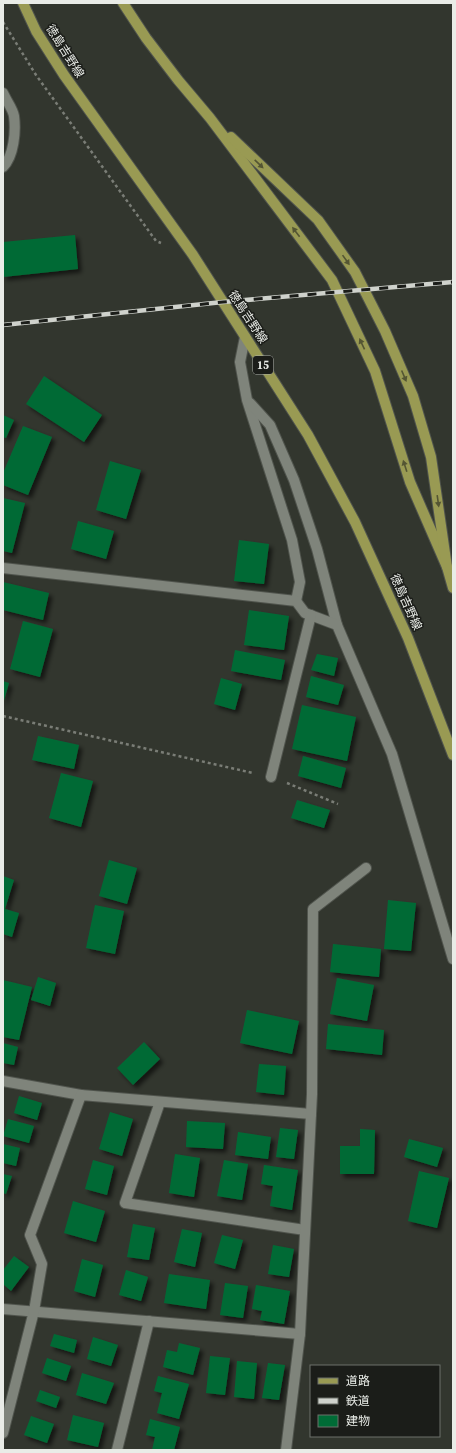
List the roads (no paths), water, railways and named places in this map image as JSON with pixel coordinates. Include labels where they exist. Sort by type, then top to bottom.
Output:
[{"type":"main road","name":"徳島吉野線","points":[[23,3],[36,31],[64,75],[193,255],[308,435],[355,522],[408,638],[453,755]]},
{"type":"main road","points":[[123,3],[146,38],[178,80],[210,118],[332,280],[375,371],[410,482],[447,567],[453,588]]},
{"type":"main road","points":[[210,118],[318,220],[355,272],[385,331],[413,396],[431,457],[447,567]]},
{"type":"street","points":[[3,93],[14,115],[13,144],[6,149],[3,168]]},
{"type":"street","points":[[245,337],[240,362],[247,400],[292,540],[300,582],[296,601],[304,613],[337,625]]},
{"type":"street","points":[[247,400],[270,425],[294,480],[317,549],[337,625],[392,754],[453,959]]},
{"type":"street","points":[[3,568],[296,601]]},
{"type":"street","points":[[271,777],[311,615]]},
{"type":"street","points":[[286,1450],[300,1334],[310,1114],[313,909],[366,868]]},
{"type":"street","points":[[3,1081],[81,1095],[310,1114]]},
{"type":"street","points":[[3,1433],[34,1311],[42,1264],[30,1235],[81,1095]]},
{"type":"street","points":[[160,1102],[125,1203],[305,1230]]},
{"type":"street","points":[[3,1309],[300,1334]]},
{"type":"street","points":[[116,1450],[149,1321]]},
{"type":"railway","points":[[3,325],[223,302],[453,282]]}]
